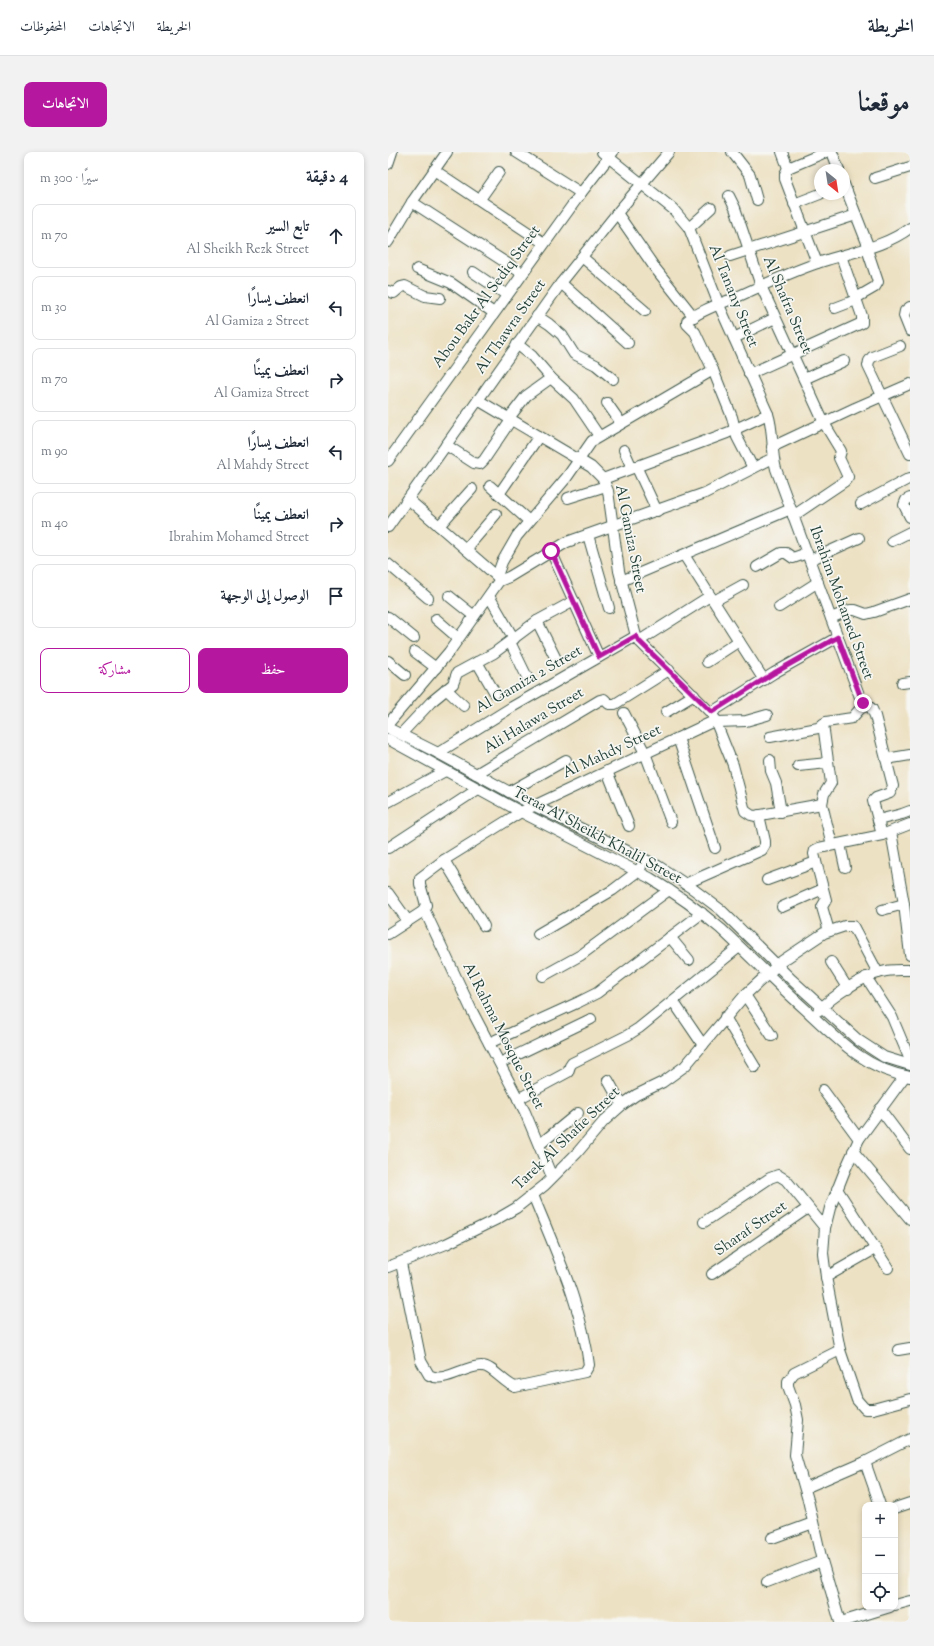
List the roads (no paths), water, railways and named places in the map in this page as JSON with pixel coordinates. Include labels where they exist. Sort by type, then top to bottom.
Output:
[{"type":"street","points":[[388,164],[392,152]]},
{"type":"street","points":[[516,152],[580,193]]},
{"type":"street","name":"Al Thawra Street","points":[[388,527],[561,283],[617,213],[670,152]]},
{"type":"street","points":[[732,152],[750,175],[757,200]]},
{"type":"street","points":[[782,152],[788,168]]},
{"type":"street","points":[[817,263],[785,179],[785,174],[788,168],[811,155],[826,152]]},
{"type":"street","points":[[832,152],[837,164]]},
{"type":"street","points":[[388,242],[443,154]]},
{"type":"street","name":"Abou Bakr Al Sediq Street","points":[[388,461],[522,273],[609,156]]},
{"type":"street","name":"Al Tanany Street","points":[[609,156],[673,209],[689,228],[719,305],[768,414],[772,428],[773,453]]},
{"type":"street","points":[[875,178],[910,167]]},
{"type":"street","points":[[434,170],[480,199],[544,243]]},
{"type":"street","points":[[480,199],[499,172]]},
{"type":"street","name":"Al Shafra Street","points":[[729,196],[735,208],[760,286],[824,423],[841,451],[839,458],[847,476],[847,479],[792,512]]},
{"type":"street","points":[[794,204],[814,196]]},
{"type":"street","points":[[835,308],[856,299],[875,287],[878,282],[868,248],[850,200]]},
{"type":"street","points":[[412,202],[522,273]]},
{"type":"street","points":[[689,228],[711,208]]},
{"type":"street","points":[[617,213],[690,319]]},
{"type":"street","points":[[730,256],[856,216]]},
{"type":"street","points":[[753,468],[741,445],[713,370],[695,332],[687,324],[690,319],[760,286],[817,263],[868,248],[889,240],[910,228]]},
{"type":"street","points":[[750,374],[862,323],[862,316],[841,256]]},
{"type":"street","points":[[582,257],[646,311]]},
{"type":"street","points":[[417,269],[451,283],[494,313]]},
{"type":"street","points":[[473,272],[507,295]]},
{"type":"street","points":[[561,283],[628,343]]},
{"type":"street","points":[[388,291],[394,293],[401,287],[405,286],[425,296],[440,298]]},
{"type":"street","points":[[910,307],[904,313],[910,330]]},
{"type":"street","points":[[537,316],[562,335],[574,354],[596,365],[613,379]]},
{"type":"street","points":[[734,338],[775,318]]},
{"type":"street","points":[[517,344],[532,356],[551,378],[574,399],[598,436]]},
{"type":"street","points":[[900,346],[872,357],[869,361],[869,368],[910,454]]},
{"type":"street","points":[[804,380],[844,361]]},
{"type":"street","points":[[388,724],[436,668],[489,596],[497,583],[509,549],[529,521],[566,477],[588,446],[598,436],[713,370]]},
{"type":"street","points":[[446,445],[474,463],[480,464],[526,396],[551,378]]},
{"type":"street","points":[[499,578],[529,566],[567,542],[705,493],[753,468],[773,453],[824,423],[910,384]]},
{"type":"street","name":"Al Gamiza Street","points":[[478,400],[592,467],[604,482],[613,526],[621,582],[638,638]]},
{"type":"street","points":[[607,402],[621,423]]},
{"type":"street","points":[[568,498],[634,467],[735,429],[768,414]]},
{"type":"street","points":[[500,494],[539,436]]},
{"type":"street","points":[[624,450],[657,511]]},
{"type":"street","name":"Ibrahim Mohamed Street","points":[[773,453],[792,512],[861,700],[872,710],[875,716],[893,788],[890,793],[874,800],[873,805],[878,820]]},
{"type":"street","points":[[861,504],[910,478]]},
{"type":"street","points":[[490,486],[529,521]]},
{"type":"street","points":[[439,526],[472,489]]},
{"type":"street","points":[[910,498],[906,500],[904,505],[910,517]]},
{"type":"street","points":[[408,499],[499,578]]},
{"type":"street","points":[[621,582],[792,512]]},
{"type":"street","points":[[466,549],[496,514]]},
{"type":"street","points":[[892,541],[910,532]]},
{"type":"street","points":[[588,535],[609,608]]},
{"type":"street","points":[[757,567],[781,553],[786,553],[793,558],[808,556],[859,538]]},
{"type":"street","points":[[551,551],[599,657]]},
{"type":"street","points":[[684,555],[764,680]]},
{"type":"street","points":[[388,564],[428,598]]},
{"type":"street","points":[[779,607],[818,582]]},
{"type":"street","name":"Al Gamiza 2 Street","points":[[438,753],[512,707],[599,657],[638,638],[712,598],[743,585]]},
{"type":"street","points":[[449,596],[474,616]]},
{"type":"street","points":[[489,596],[512,640],[528,677]]},
{"type":"street","points":[[832,618],[850,610],[855,610],[866,614],[910,599]]},
{"type":"street","points":[[401,734],[431,702],[454,683],[454,678],[457,673],[512,640],[537,621],[574,600]]},
{"type":"street","points":[[388,617],[414,638]]},
{"type":"street","points":[[436,619],[458,638]]},
{"type":"street","points":[[537,621],[556,659]]},
{"type":"street","name":"Al Mahdy Street","points":[[444,860],[521,812],[678,738],[715,718],[764,680],[838,637]]},
{"type":"street","points":[[638,638],[715,718],[733,765],[745,811],[751,815],[759,815],[822,804]]},
{"type":"street","points":[[708,662],[739,641]]},
{"type":"street","points":[[415,652],[436,668]]},
{"type":"street","points":[[388,661],[406,675]]},
{"type":"street","points":[[477,662],[495,693]]},
{"type":"street","name":"Ali Halawa Street","points":[[476,774],[600,700],[604,699],[609,704],[615,704],[669,670]]},
{"type":"street","points":[[446,690],[464,706]]},
{"type":"street","points":[[666,712],[694,695]]},
{"type":"street","points":[[770,737],[818,728],[823,724],[852,718],[860,709],[866,706]]},
{"type":"street","points":[[624,713],[644,753],[671,822]]},
{"type":"street","points":[[715,718],[746,721],[768,715]]},
{"type":"street","points":[[823,724],[831,786],[824,794],[822,804],[846,867]]},
{"type":"street","name":"Teraa Al Sheikh Khalil Street","points":[[388,728],[438,753],[535,806],[646,860],[685,884],[721,910],[777,965],[858,1040],[884,1057],[910,1065]]},
{"type":"street","points":[[678,738],[715,848]]},
{"type":"street","name":"Teraa Al Sheikh Khalil Street","points":[[388,739],[521,812],[638,871],[669,890],[702,913],[848,1049],[861,1058],[888,1072],[907,1077]]},
{"type":"street","points":[[886,759],[910,755]]},
{"type":"street","points":[[509,792],[566,760]]},
{"type":"street","points":[[770,760],[781,812]]},
{"type":"street","points":[[798,766],[828,763]]},
{"type":"street","points":[[388,802],[445,771]]},
{"type":"street","points":[[607,771],[629,826]]},
{"type":"street","points":[[388,848],[478,789]]},
{"type":"street","points":[[910,811],[878,820],[886,834],[904,904],[910,955]]},
{"type":"street","points":[[685,884],[762,850],[765,841],[759,815]]},
{"type":"street","points":[[829,931],[822,907],[826,901],[814,853],[815,850],[836,844],[886,834],[910,824]]},
{"type":"street","points":[[444,860],[484,926]]},
{"type":"street","name":"Al Rahma Mosque Street","points":[[444,860],[420,878],[420,884],[425,901],[424,909],[471,1009],[518,1098],[552,1177]]},
{"type":"street","points":[[538,934],[613,890],[638,871],[646,860]]},
{"type":"street","points":[[767,880],[816,862]]},
{"type":"street","points":[[782,907],[823,889]]},
{"type":"street","points":[[543,976],[581,955],[669,890]]},
{"type":"street","points":[[388,893],[408,921]]},
{"type":"street","points":[[882,910],[904,904]]},
{"type":"street","points":[[388,934],[422,912],[424,909]]},
{"type":"street","points":[[489,1043],[580,1002],[596,993],[702,913]]},
{"type":"street","name":"Tarek Al Shafie Street","points":[[388,1267],[401,1263],[497,1219],[533,1195],[577,1153],[604,1121],[622,1105],[636,1095],[664,1082],[695,1056],[725,1017],[745,995],[777,965],[829,931],[849,925],[854,927],[878,973]]},
{"type":"street","points":[[670,937],[689,960]]},
{"type":"street","points":[[518,1098],[568,1072],[572,1063],[628,1035],[650,1020],[739,946]]},
{"type":"street","points":[[831,962],[848,989]]},
{"type":"street","points":[[812,1016],[822,1007],[866,977],[888,970],[910,970]]},
{"type":"street","points":[[866,977],[906,1038],[910,1060]]},
{"type":"street","points":[[745,995],[772,1036]]},
{"type":"street","points":[[672,1001],[703,1045]]},
{"type":"street","points":[[725,1017],[755,1067]]},
{"type":"street","points":[[500,1063],[591,1019]]},
{"type":"street","points":[[907,1077],[880,1109],[859,1139],[853,1151],[830,1208],[825,1228],[823,1253],[840,1350],[857,1400],[865,1409],[873,1409],[910,1399]]},
{"type":"street","points":[[608,1080],[622,1105]]},
{"type":"street","points":[[823,1090],[859,1139]]},
{"type":"street","points":[[880,1109],[910,1149]]},
{"type":"street","points":[[539,1145],[578,1113]]},
{"type":"street","points":[[853,1151],[910,1219]]},
{"type":"street","points":[[704,1222],[775,1176],[783,1178],[825,1228]]},
{"type":"street","points":[[837,1189],[888,1268]]},
{"type":"street","points":[[401,1263],[421,1361],[429,1375],[438,1378],[476,1366],[484,1366],[491,1369],[508,1385],[515,1388],[585,1372],[589,1365],[580,1319],[566,1277],[533,1195]]},
{"type":"street","name":"Sharaf Street","points":[[712,1274],[808,1208]]},
{"type":"street","points":[[826,1277],[875,1249]]},
{"type":"street","points":[[898,1350],[910,1348]]},
{"type":"street","points":[[840,1350],[794,1373],[788,1381],[789,1391],[795,1405],[798,1420],[795,1455],[805,1488],[822,1561],[840,1622],[880,1610]]},
{"type":"street","points":[[805,1488],[865,1462],[910,1439]]},
{"type":"street","points":[[865,1462],[879,1502]]},
{"type":"street","points":[[898,1507],[910,1503]]},
{"type":"street","points":[[772,1538],[813,1522]]},
{"type":"street","points":[[767,1582],[822,1561]]},
{"type":"street","points":[[898,1604],[910,1601]]}]
